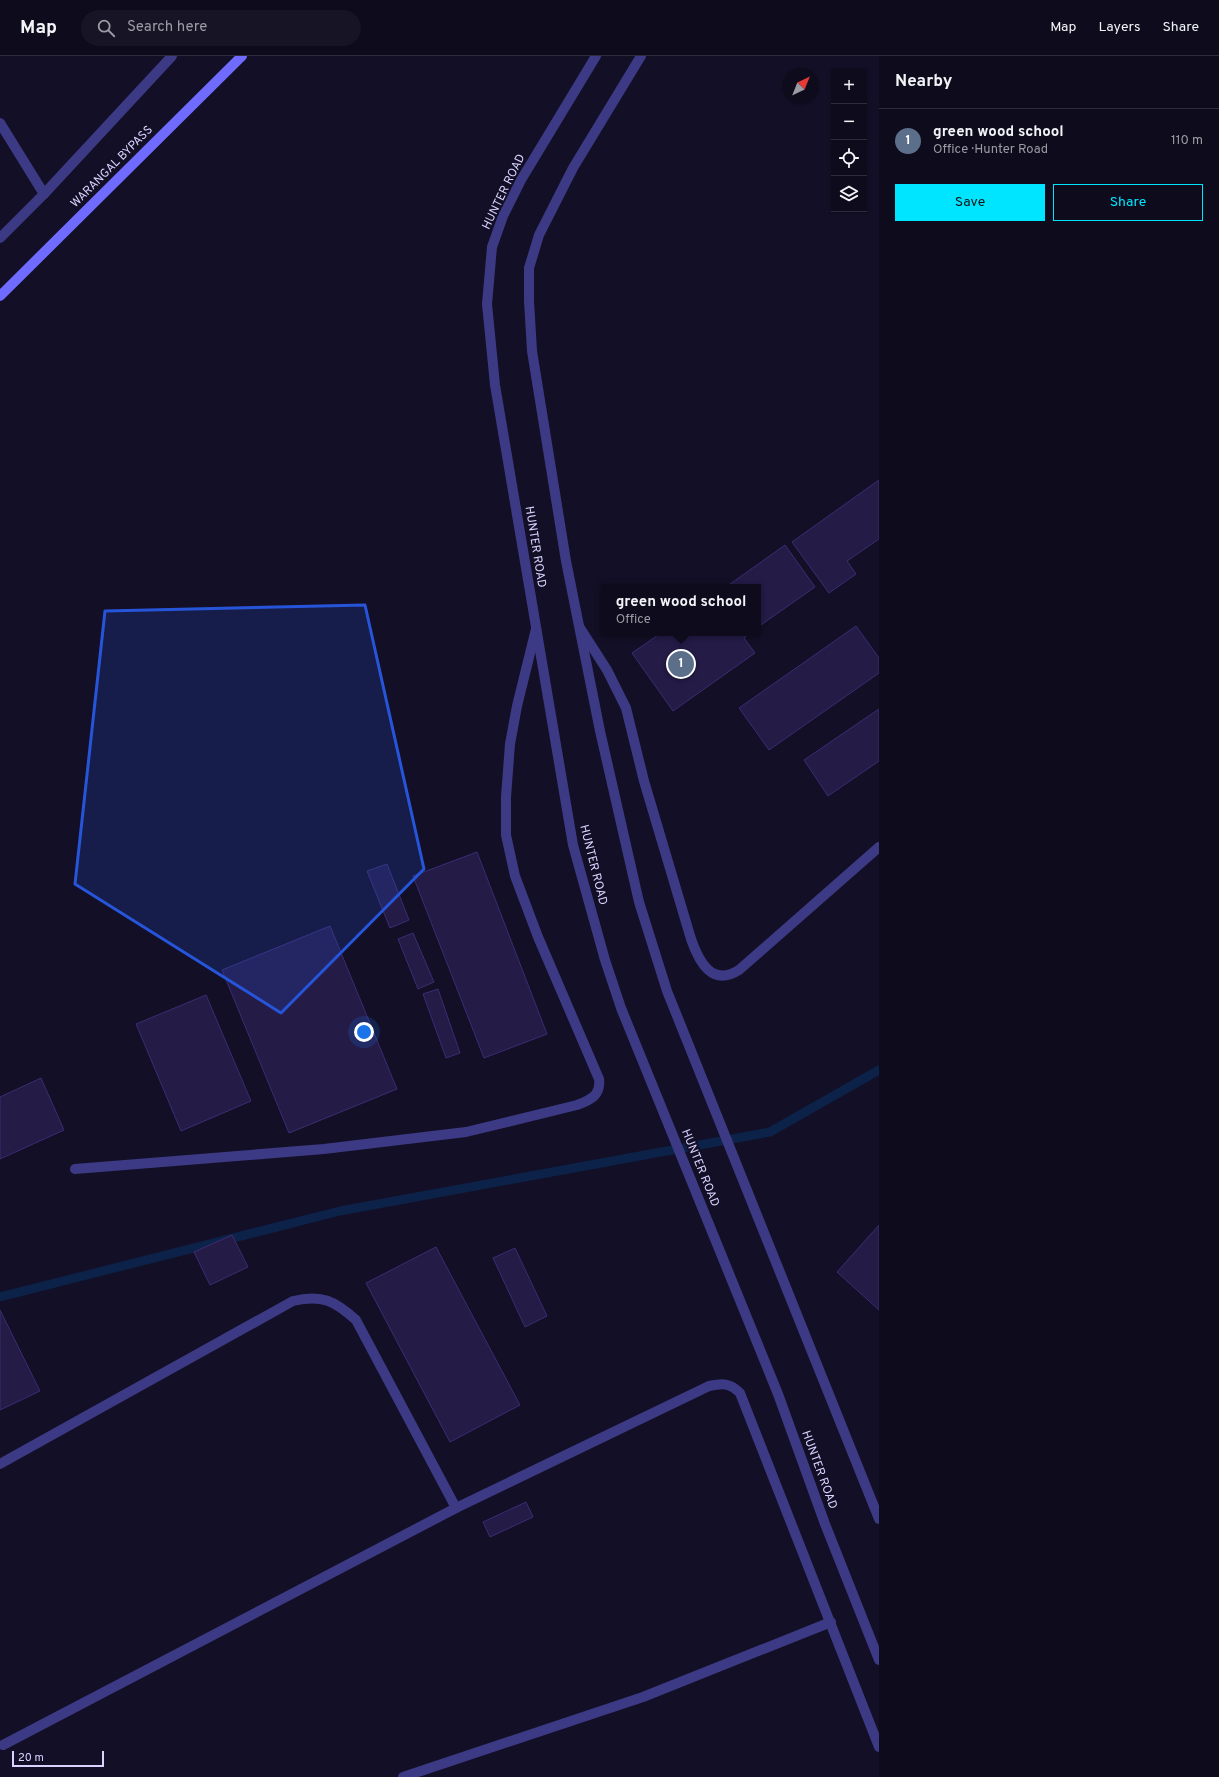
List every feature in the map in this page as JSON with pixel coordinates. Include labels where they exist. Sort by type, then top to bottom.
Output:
[{"type":"main road","name":"WARANGAL BYPASS","points":[[0,296],[242,56]]},
{"type":"street","points":[[0,238],[44,194],[172,56]]},
{"type":"street","name":"HUNTER ROAD","points":[[596,56],[521,180],[503,216],[492,247],[487,304],[495,385],[573,844],[605,960],[621,1008],[778,1394],[825,1524],[879,1660]]},
{"type":"street","points":[[641,56],[573,168],[539,235],[529,268],[532,351],[566,561],[600,731],[639,902],[667,991],[823,1376],[879,1519]]},
{"type":"street","points":[[0,123],[44,194]]},
{"type":"street","points":[[580,628],[607,670],[626,708],[644,781],[691,939],[695,951],[703,965],[712,973],[722,976],[733,974],[740,970],[879,847]]},
{"type":"street","points":[[75,1169],[324,1149],[466,1132],[577,1105],[587,1102],[597,1095],[600,1088],[599,1079],[538,937],[515,876],[506,835],[506,797],[510,744],[517,706],[536,629]]},
{"type":"street","points":[[0,1464],[293,1301],[308,1298],[326,1299],[342,1308],[356,1320],[456,1508]]},
{"type":"street","points":[[3,1745],[456,1508],[709,1386],[724,1383],[733,1386],[740,1394],[879,1747]]},
{"type":"street","points":[[404,1777],[643,1697],[830,1622]]},
{"type":"highlighted area","points":[[365,605],[424,869],[281,1013],[75,884],[105,611]]},
{"type":"building","points":[[879,480],[879,539],[847,561],[856,574],[829,593],[792,542]]},
{"type":"building","points":[[785,545],[815,587],[761,625],[761,584],[730,584]]},
{"type":"building","points":[[856,626],[879,658],[879,673],[769,750],[739,708]]},
{"type":"building","points":[[657,636],[746,636],[744,638],[755,653],[673,711],[632,653]]},
{"type":"building","points":[[879,709],[879,761],[828,796],[804,760]]},
{"type":"building","points":[[477,852],[547,1034],[484,1058],[413,876]]},
{"type":"building","points":[[387,864],[409,920],[390,928],[367,871]]},
{"type":"building","points":[[330,926],[397,1089],[289,1133],[222,970]]},
{"type":"building","points":[[413,933],[434,982],[418,989],[398,939]]},
{"type":"building","points":[[438,989],[460,1053],[446,1058],[423,994]]},
{"type":"building","points":[[206,995],[251,1101],[181,1131],[136,1024]]},
{"type":"building","points":[[41,1078],[64,1130],[0,1159],[0,1097]]},
{"type":"building","points":[[879,1225],[879,1310],[837,1272]]},
{"type":"building","points":[[232,1235],[248,1267],[210,1285],[194,1252]]},
{"type":"building","points":[[436,1247],[520,1405],[450,1442],[366,1283]]},
{"type":"building","points":[[515,1248],[547,1316],[525,1327],[493,1258]]},
{"type":"building","points":[[0,1310],[40,1391],[0,1410]]},
{"type":"building","points":[[526,1502],[533,1517],[490,1537],[483,1522]]},
{"type":"waterway","points":[[0,1297],[340,1211],[770,1132],[879,1070]]},
{"type":"place","name":"green wood school","points":[[681,664]]}]
